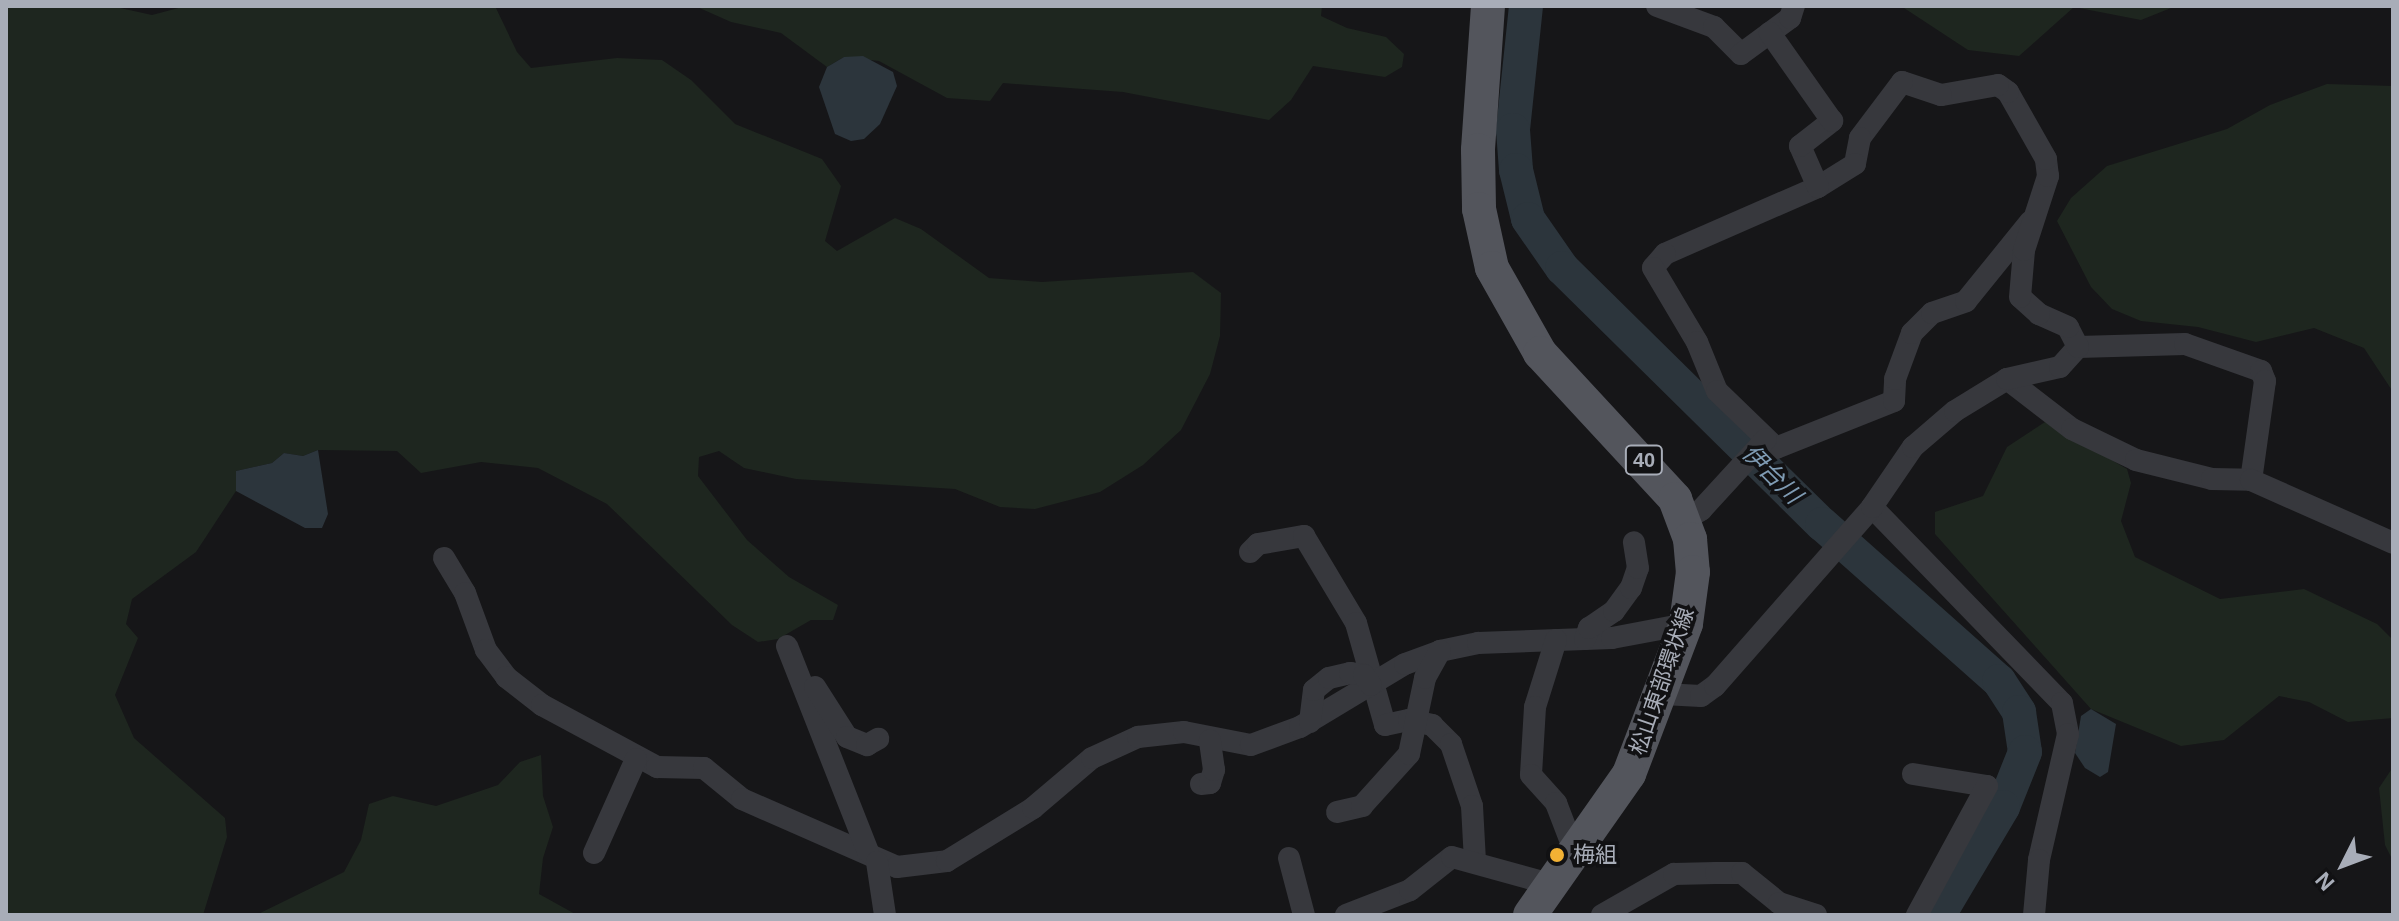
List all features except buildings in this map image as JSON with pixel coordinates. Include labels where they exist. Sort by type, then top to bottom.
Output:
[{"type":"main road","name":"松山東部環状線","points":[[1488,6],[1478,150],[1479,209],[1492,268],[1540,353],[1658,475],[1685,520],[1693,572],[1686,624],[1663,694],[1629,774],[1576,855],[1550,884],[1530,915]]},
{"type":"street","points":[[1657,6],[1714,27],[1741,54],[1801,7]]},
{"type":"street","points":[[1770,33],[1832,121],[1800,146],[1818,187]]},
{"type":"street","points":[[2036,217],[2016,234],[1966,301],[1932,313],[1912,333],[1895,379],[1894,401],[1776,448],[1764,441],[1717,391],[1697,342],[1653,268],[1665,254],[1818,187],[1855,164],[1860,138],[1902,82],[1941,95],[1998,85],[2021,109],[2046,159],[2048,176],[2036,217],[2024,250],[2020,297],[2039,314],[2068,327],[2078,347]]},
{"type":"street","points":[[1663,694],[1692,698],[1715,686],[1872,507],[1913,447],[1955,411],[2007,379],[2060,367],[2078,347],[2185,344],[2251,364],[2265,381],[2251,480]]},
{"type":"street","points":[[2007,379],[2072,429],[2136,460],[2212,479],[2251,480],[2393,543]]},
{"type":"street","points":[[1685,520],[1732,477],[1764,441]]},
{"type":"street","points":[[1872,507],[2062,703],[2068,734],[2039,860],[2034,915]]},
{"type":"street","points":[[1250,552],[1258,544],[1304,536],[1356,623],[1368,652],[1371,685],[1385,725],[1416,721],[1432,725],[1451,744],[1472,806],[1475,861]]},
{"type":"street","points":[[1585,639],[1589,628],[1614,611],[1631,588],[1638,568],[1634,542]]},
{"type":"street","points":[[444,558],[465,593],[486,650],[506,677],[542,705],[636,759],[668,770],[704,768],[742,799],[872,857],[915,868],[947,861],[1033,808],[1113,746],[1159,732],[1251,745],[1310,722],[1371,685],[1440,651],[1478,643],[1585,639],[1686,624]]},
{"type":"street","points":[[1556,640],[1535,707],[1531,775],[1556,803],[1576,855]]},
{"type":"street","points":[[1337,812],[1362,806],[1403,763],[1425,678],[1440,651]]},
{"type":"street","points":[[878,739],[867,745],[847,737],[790,653],[872,857],[885,915]]},
{"type":"street","points":[[1201,784],[1210,783],[1214,770],[1210,740]]},
{"type":"street","points":[[594,853],[636,759]]},
{"type":"street","points":[[1913,774],[1987,786],[1917,915]]},
{"type":"street","points":[[1346,915],[1410,890],[1452,857],[1550,884]]},
{"type":"street","points":[[1289,858],[1304,915]]},
{"type":"street","points":[[1602,915],[1674,874],[1742,873],[1779,903],[1816,915]]},
{"type":"street","points":[[1760,915],[1763,889]]},
{"type":"shaded area","points":[[6,6],[111,6],[152,15],[186,6],[495,6],[517,52],[531,68],[617,58],[662,60],[691,80],[735,124],[822,159],[841,186],[825,241],[837,251],[895,218],[921,229],[989,278],[1042,282],[1193,272],[1221,293],[1220,336],[1210,374],[1181,430],[1143,465],[1100,492],[1035,509],[1000,507],[955,489],[796,479],[744,468],[719,451],[699,457],[698,476],[747,540],[789,577],[838,605],[833,620],[811,620],[778,639],[758,642],[732,625],[607,504],[538,468],[481,462],[421,473],[397,451],[318,450],[303,456],[284,453],[272,463],[236,471],[236,491],[196,552],[132,599],[126,624],[138,638],[115,695],[134,738],[225,818],[227,837],[203,915],[6,915]]},
{"type":"shaded area","points":[[695,6],[1322,6],[1321,16],[1347,28],[1386,37],[1404,54],[1402,67],[1385,77],[1313,66],[1291,100],[1269,120],[1123,92],[1003,83],[990,101],[947,98],[879,61],[844,57],[827,67],[781,33],[731,22]]},
{"type":"shaded area","points":[[1901,6],[2176,6],[2141,20],[2074,7],[2019,56],[1968,50]]},
{"type":"shaded area","points":[[863,56],[893,72],[897,86],[880,124],[864,139],[851,141],[835,134],[819,87],[827,67],[844,57]]},
{"type":"shaded area","points":[[2327,84],[2393,86],[2393,392],[2364,348],[2314,328],[2256,342],[2198,327],[2141,321],[2112,309],[2091,287],[2057,221],[2071,198],[2107,166],[2227,129],[2270,105]]},
{"type":"shaded area","points":[[2045,422],[2127,469],[2131,483],[2121,521],[2135,557],[2220,599],[2304,589],[2377,624],[2393,640],[2393,718],[2348,722],[2309,702],[2279,696],[2224,740],[2181,746],[2091,709],[1935,534],[1935,512],[1983,496],[2007,447]]},
{"type":"shaded area","points":[[318,450],[328,514],[322,528],[305,528],[236,491],[236,471],[272,463],[284,453],[303,456]]},
{"type":"shaded area","points":[[2091,709],[2116,724],[2108,772],[2100,777],[2085,768],[2075,753],[2081,716]]},
{"type":"shaded area","points":[[541,755],[543,796],[553,827],[543,858],[539,894],[577,915],[256,915],[344,872],[361,840],[369,804],[393,796],[436,806],[498,785],[520,762]]},
{"type":"shaded area","points":[[2393,767],[2393,861],[2385,845],[2379,788]]},
{"type":"waterway","name":"伊台川","points":[[1526,6],[1513,130],[1516,170],[1528,219],[1562,268],[1822,524],[1999,681],[2019,712],[2025,752],[2003,807],[1939,915]]},
{"type":"place","name":"梅組","points":[[1557,855]]}]
